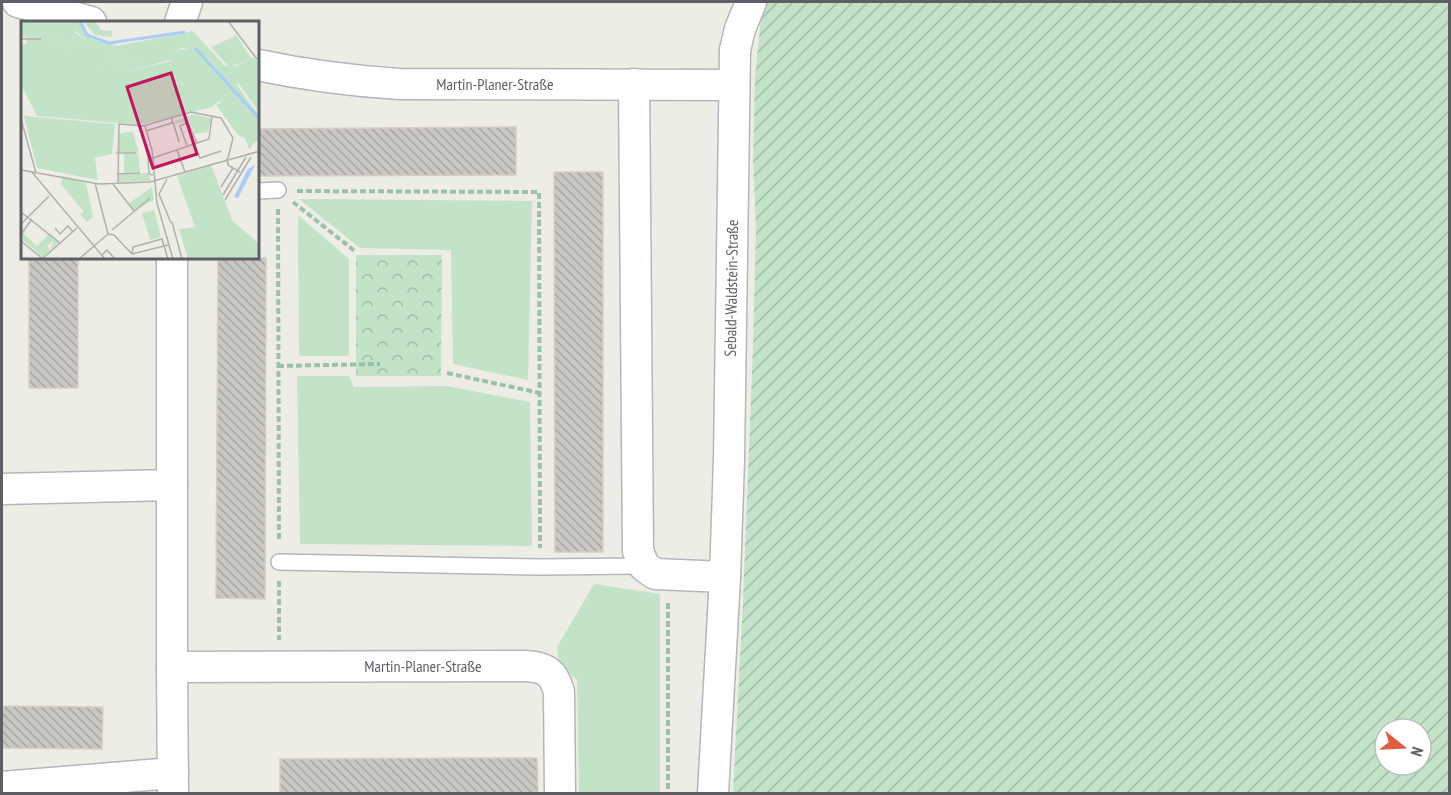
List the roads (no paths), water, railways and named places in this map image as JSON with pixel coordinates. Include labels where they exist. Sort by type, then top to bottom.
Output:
[{"type":"street","points":[[18,2],[87,21]]},
{"type":"street","points":[[180,21],[187,2]]},
{"type":"street","name":"Sebald-Waldstein-Straße","points":[[713,794],[729,459],[735,50],[740,29],[741,4]]},
{"type":"street","name":"Martin-Planer-Straße","points":[[260,65],[299,74],[400,84],[734,85]]},
{"type":"street","points":[[634,84],[638,551],[656,571],[725,577]]},
{"type":"street","points":[[2,787],[173,783],[172,260]]},
{"type":"street","points":[[2,489],[172,485]]},
{"type":"street","name":"Martin-Planer-Straße","points":[[172,667],[540,667],[550,674],[559,692],[560,794]]},
{"type":"lane","points":[[260,191],[278,190]]},
{"type":"lane","points":[[279,562],[656,571]]}]
